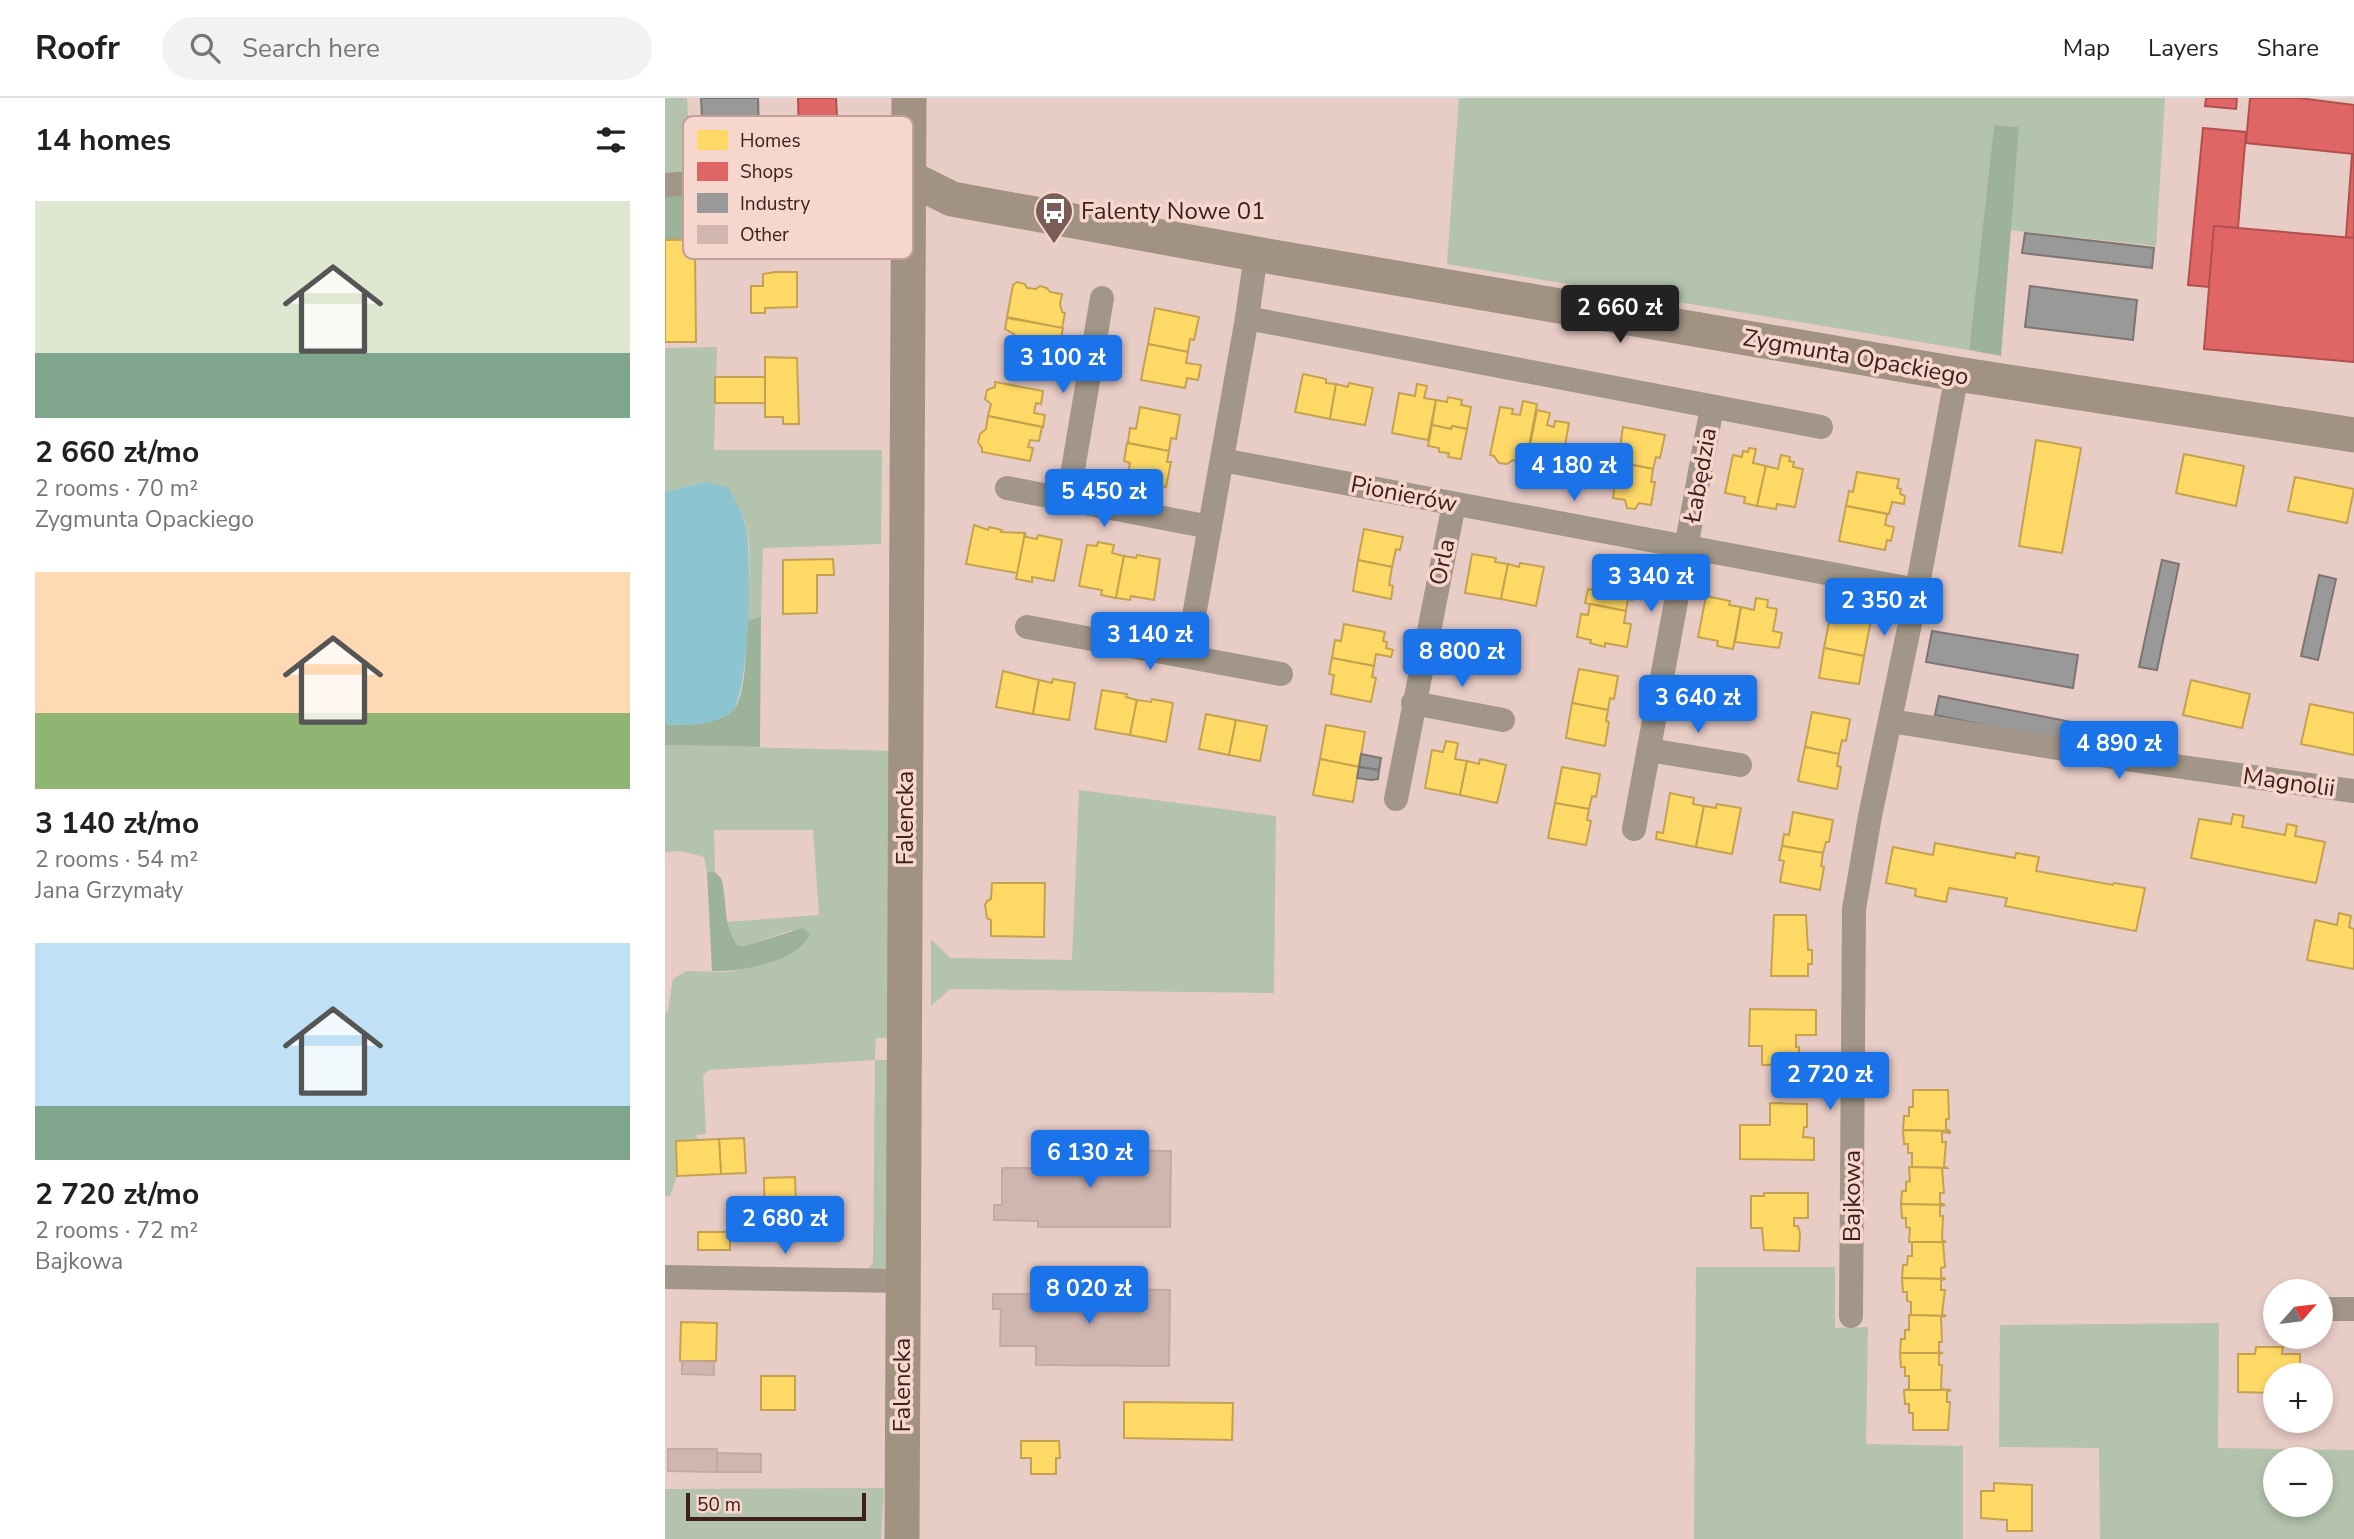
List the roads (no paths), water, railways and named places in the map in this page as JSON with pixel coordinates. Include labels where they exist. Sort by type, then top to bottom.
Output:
[{"type":"street","name":"Falencka","points":[[909,98],[909,116]]},
{"type":"street","name":"Zygmunta Opackiego","points":[[913,180],[952,199],[1256,254],[1957,374],[2354,435]]},
{"type":"street","points":[[665,185],[683,184]]},
{"type":"street","points":[[1187,655],[1256,254]]},
{"type":"street","name":"Falencka","points":[[902,1539],[908,259]]},
{"type":"street","points":[[1068,499],[1102,298]]},
{"type":"street","points":[[1247,318],[1821,427]]},
{"type":"street","name":"Bajkowa","points":[[1851,1316],[1854,909],[1957,374]]},
{"type":"street","name":"Łabędzia","points":[[1634,829],[1712,407]]},
{"type":"street","name":"Pionierów","points":[[1222,460],[1917,590]]},
{"type":"street","points":[[1007,488],[1210,527]]},
{"type":"street","name":"Orla","points":[[1396,799],[1454,504]]},
{"type":"street","points":[[1027,627],[1281,674]]},
{"type":"street","points":[[1413,703],[1503,720]]},
{"type":"street","name":"Magnolii","points":[[1891,722],[2354,791]]},
{"type":"street","points":[[1649,750],[1740,765]]},
{"type":"street","points":[[665,1278],[903,1280]]},
{"type":"street","points":[[2333,1309],[2354,1309]]},
{"type":"water","points":[[703,482],[728,487],[746,526],[749,592],[743,679],[738,700],[732,711],[725,716],[700,724],[665,724],[665,492]]},
{"type":"place","name":"Falenty Nowe 01","points":[[1054,245]]}]
